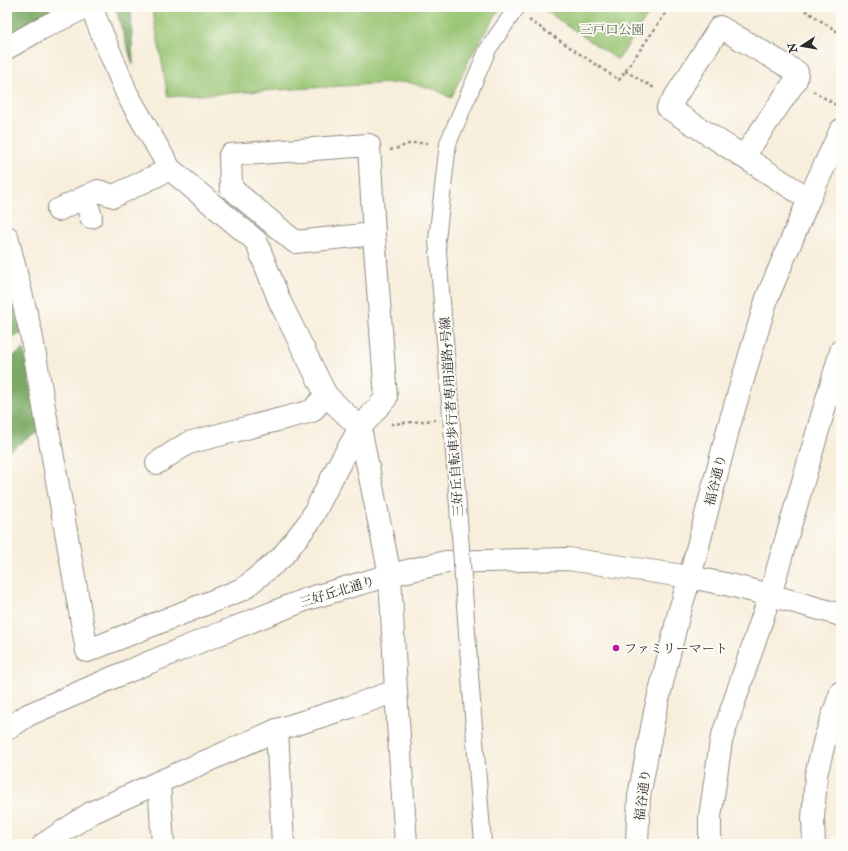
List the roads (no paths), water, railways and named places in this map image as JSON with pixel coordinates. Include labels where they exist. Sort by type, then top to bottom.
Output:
[{"type":"street","points":[[7,48],[40,29],[86,7]]},
{"type":"street","points":[[91,7],[127,94],[170,169],[256,241],[280,302],[326,395],[360,428],[390,575],[406,844]]},
{"type":"street","name":"三好丘自転車歩行者専用道路5号線","points":[[483,844],[437,240],[448,143],[488,49],[515,9]]},
{"type":"street","points":[[744,156],[796,80],[797,72],[720,28],[668,108],[809,199]]},
{"type":"street","name":"福谷通り","points":[[637,844],[639,796],[655,712],[679,613],[690,577],[729,426],[768,298],[809,199],[841,130]]},
{"type":"street","points":[[7,237],[31,333],[87,651],[243,589],[282,558],[310,522],[337,468],[360,428],[386,398],[374,234],[370,145],[230,154],[231,188],[295,242],[374,234]]},
{"type":"street","points":[[58,210],[88,207],[98,191],[114,196],[170,169]]},
{"type":"street","points":[[710,844],[710,817],[721,741],[770,595],[841,351]]},
{"type":"street","points":[[157,463],[188,443],[312,410],[326,395]]},
{"type":"street","name":"三好丘北通り","points":[[7,729],[28,715],[112,678],[307,599],[390,575],[446,562],[568,559],[690,577],[730,585],[841,615]]},
{"type":"street","points":[[44,844],[90,813],[277,730],[396,691]]},
{"type":"street","points":[[814,844],[812,819],[816,775],[825,739],[841,692]]},
{"type":"street","points":[[277,730],[284,844]]},
{"type":"street","points":[[159,782],[163,844]]},
{"type":"place","name":"ファミリーマート","points":[[616,648]]},
{"type":"park label","name":"三戸口公園","points":[[612,29]]}]
